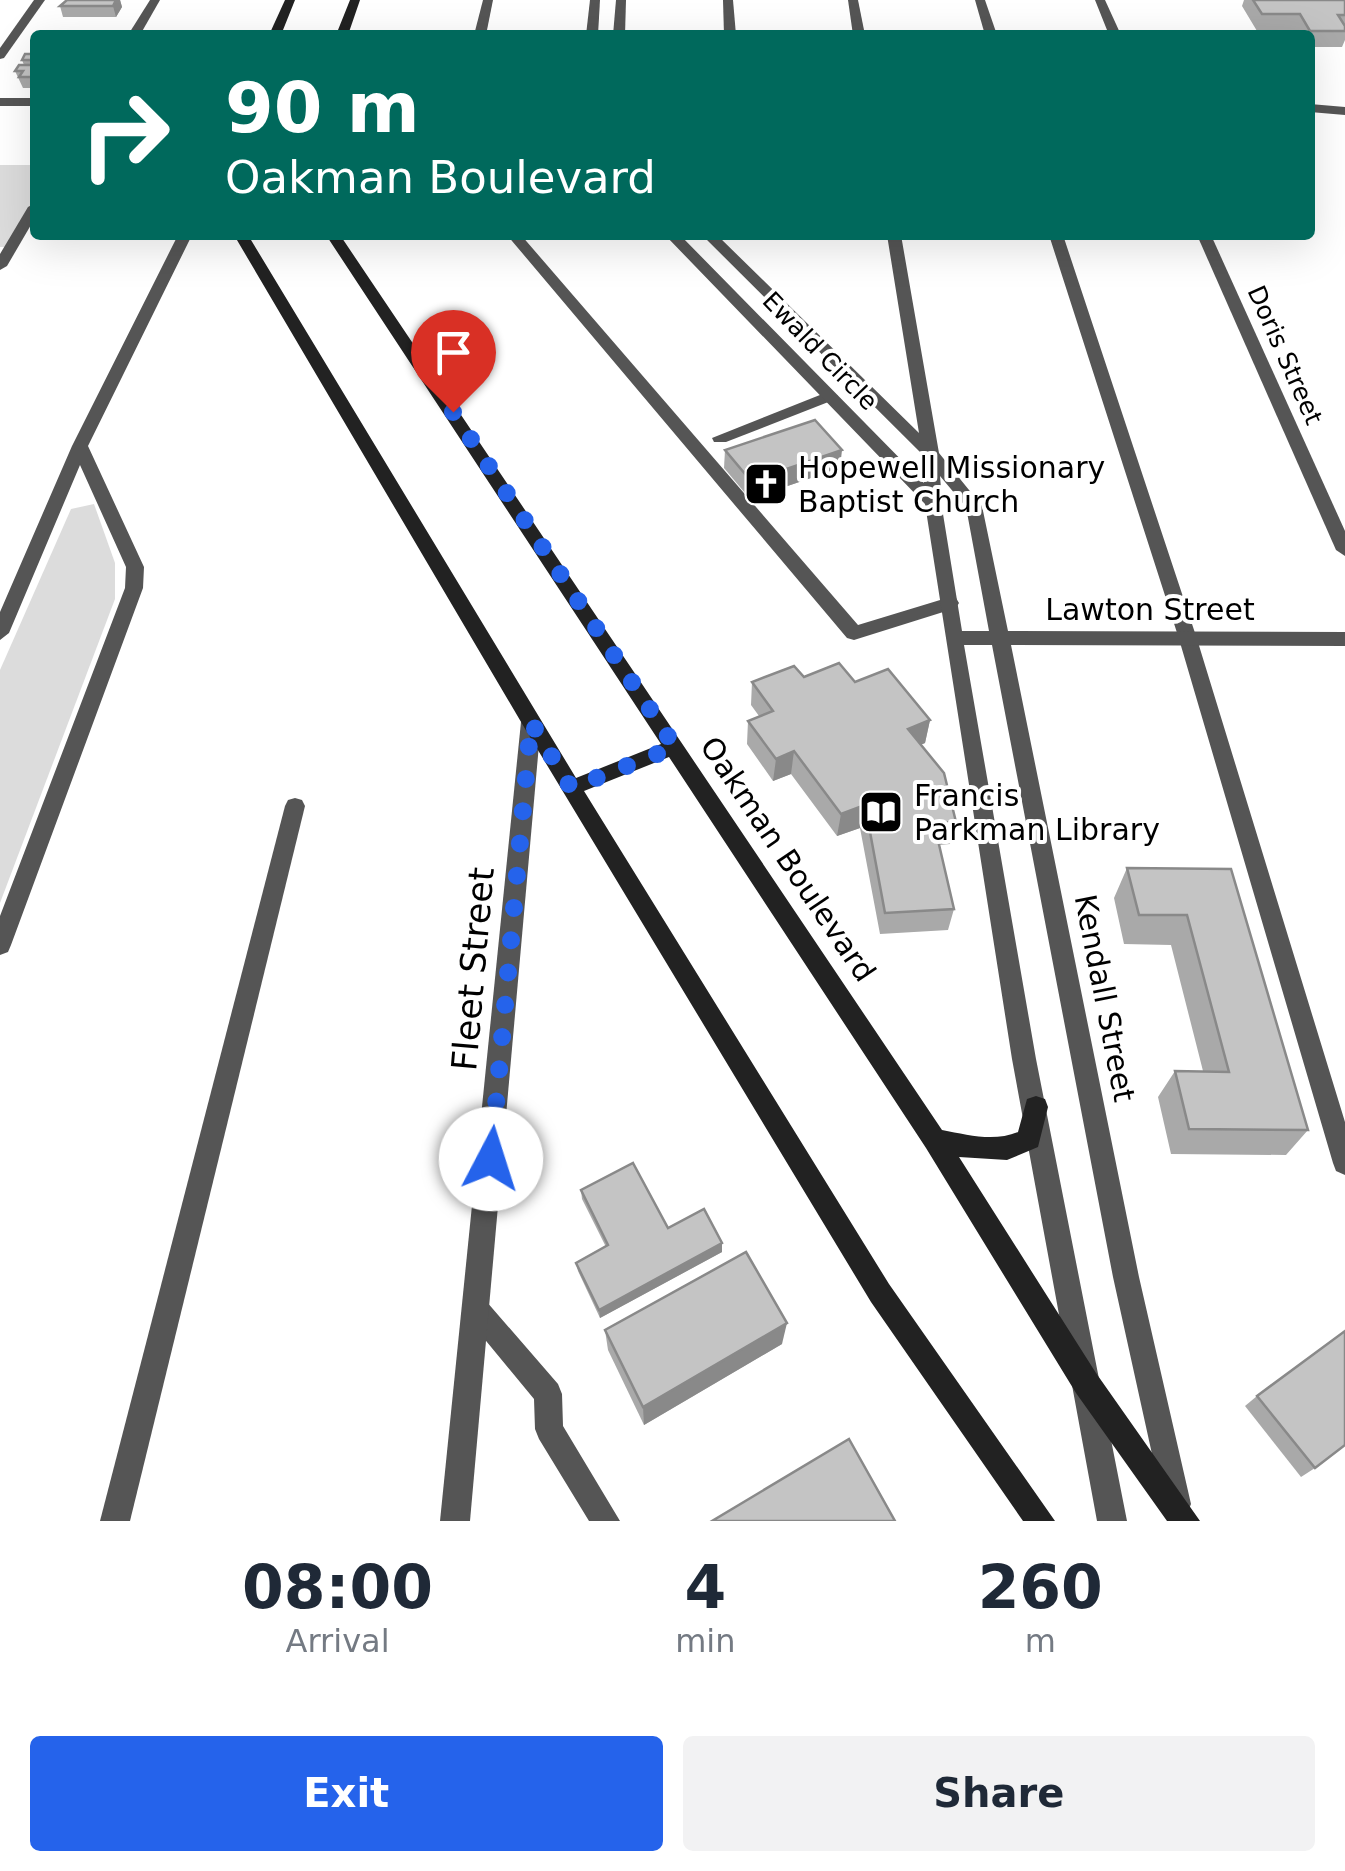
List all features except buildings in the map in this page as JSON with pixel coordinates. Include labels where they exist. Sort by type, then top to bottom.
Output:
[{"type":"street","points":[[0,56],[40,0]]},
{"type":"street","points":[[137,30],[155,0]]},
{"type":"street","points":[[277,30],[290,0]]},
{"type":"street","points":[[344,30],[355,0]]},
{"type":"street","points":[[481,30],[488,0]]},
{"type":"street","points":[[593,30],[596,0]]},
{"type":"street","points":[[619,30],[621,0]]},
{"type":"street","points":[[728,0],[730,30]]},
{"type":"street","points":[[853,0],[858,30]]},
{"type":"street","points":[[980,0],[989,30]]},
{"type":"street","points":[[1100,0],[1113,30]]},
{"type":"street","points":[[0,102],[30,102]]},
{"type":"street","points":[[1315,109],[1345,112]]},
{"type":"street","points":[[0,266],[30,215]]},
{"type":"street","points":[[0,633],[80,446],[183,240]]},
{"type":"street","points":[[244,240],[531,722],[880,1293],[1040,1521]]},
{"type":"street","name":"Oakman Boulevard","points":[[335,240],[935,1140],[1086,1383],[1182,1516]]},
{"type":"street","points":[[518,240],[854,633],[950,604]]},
{"type":"street","name":"Ewald Circle","points":[[677,240],[933,502]]},
{"type":"street","name":"Ewald Circle","points":[[714,240],[931,454]]},
{"type":"street","name":"Kendall Street","points":[[895,240],[931,454],[933,502],[950,604],[1112,1521]]},
{"type":"street","points":[[1058,240],[1188,639],[1345,1163]]},
{"type":"street","name":"Doris Street","points":[[1206,240],[1345,550]]},
{"type":"street","points":[[720,438],[830,396]]},
{"type":"street","points":[[0,945],[134,588],[134,567],[128,551],[80,446]]},
{"type":"street","name":"Kendall Street","points":[[931,454],[974,506],[1126,1277],[1182,1516]]},
{"type":"street","name":"Lawton Street","points":[[956,638],[1345,639]]},
{"type":"street","name":"Fleet Street","points":[[454,1521],[531,722]]},
{"type":"street","points":[[571,788],[675,747]]},
{"type":"street","points":[[115,1521],[295,806]]},
{"type":"street","points":[[935,1140],[1001,1150],[1016,1147],[1028,1139],[1036,1107]]},
{"type":"street","points":[[477,1310],[548,1394],[549,1429],[605,1521]]},
{"type":"shaded area","points":[[0,165],[30,165],[30,207],[6,247],[0,247]]},
{"type":"shaded area","points":[[94,504],[115,563],[115,599],[0,903],[0,670],[71,509]]},
{"type":"place","name":"Hopewell Missionary Baptist Church","points":[[766,484]]},
{"type":"place","name":"Francis Parkman Library","points":[[881,812]]},
{"type":"route","points":[[453,412],[675,747],[571,788],[531,722],[491,1159]]}]
